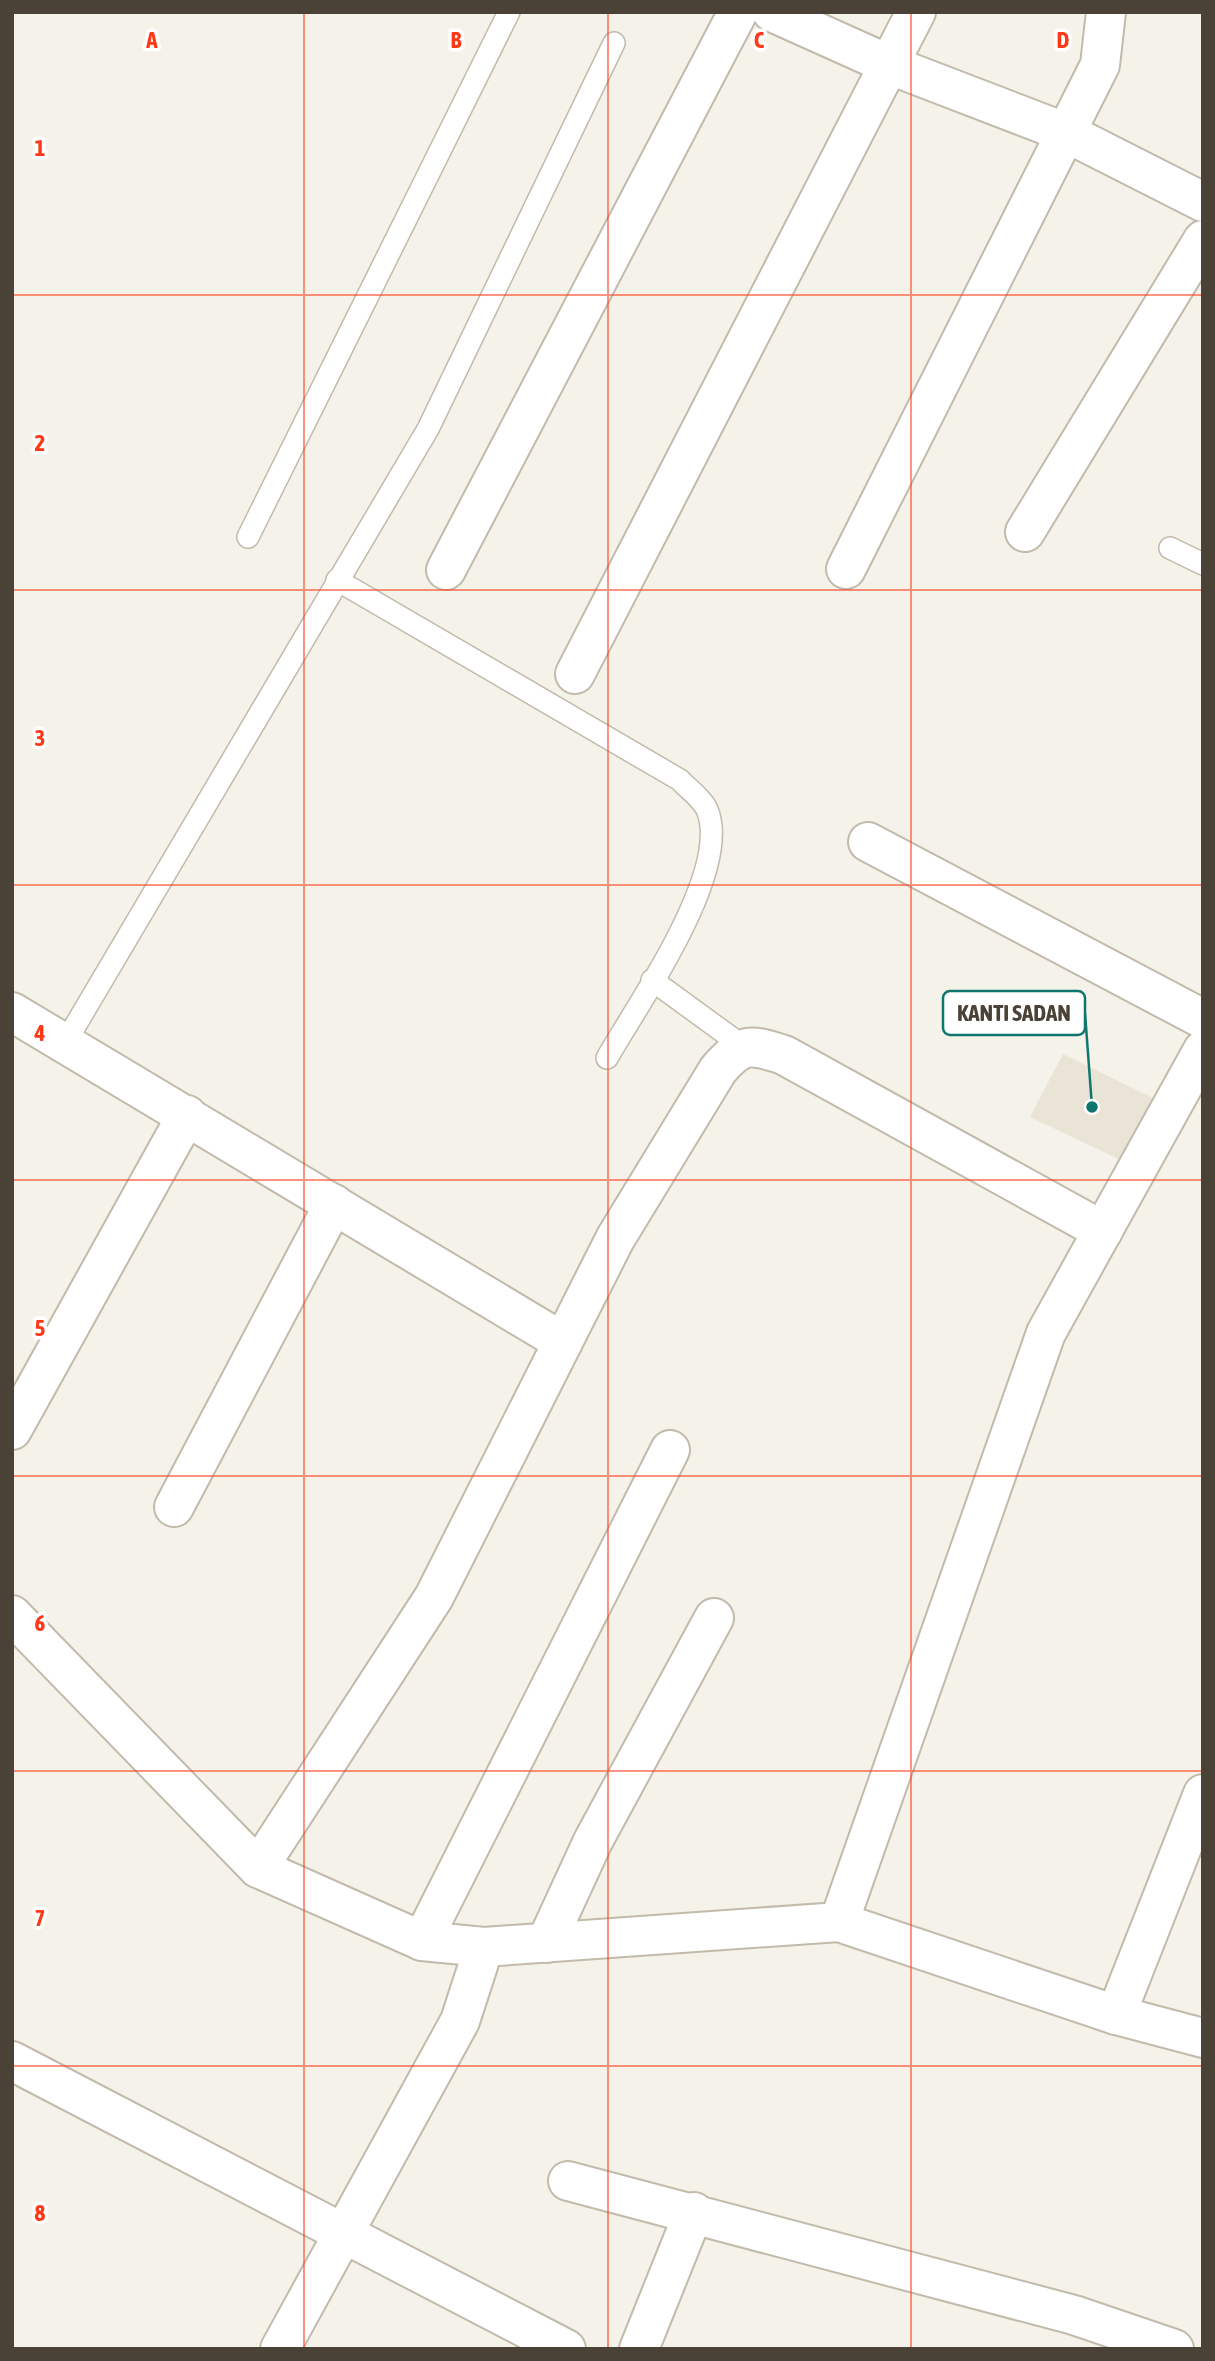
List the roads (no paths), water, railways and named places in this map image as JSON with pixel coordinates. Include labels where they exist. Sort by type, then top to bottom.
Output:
[{"type":"street","points":[[446,570],[738,12]]},
{"type":"street","points":[[772,12],[890,65],[1067,133],[1203,202]]},
{"type":"street","points":[[575,674],[916,12]]},
{"type":"street","points":[[846,569],[1100,65],[1106,12]]},
{"type":"street","points":[[1025,532],[1203,240]]},
{"type":"street","points":[[868,842],[1203,1019]]},
{"type":"street","points":[[12,1012],[563,1342]]},
{"type":"street","points":[[258,1868],[434,1597],[615,1239],[718,1070],[732,1054],[744,1047],[757,1046],[784,1055],[1103,1231]]},
{"type":"street","points":[[839,1922],[1046,1333],[1203,1050]]},
{"type":"street","points":[[12,1430],[187,1115]]},
{"type":"street","points":[[174,1507],[334,1204]]},
{"type":"street","points":[[422,1941],[670,1450]]},
{"type":"street","points":[[12,1615],[258,1868],[422,1941],[484,1947],[839,1922],[1116,2015],[1203,2038]]},
{"type":"street","points":[[546,1943],[593,1841],[714,1618]]},
{"type":"street","points":[[1116,2015],[1203,1794]]},
{"type":"street","points":[[280,2349],[460,2021],[484,1947]]},
{"type":"street","points":[[12,2061],[566,2349]]},
{"type":"street","points":[[568,2181],[1074,2315],[1174,2349]]},
{"type":"street","points":[[639,2349],[694,2213]]},
{"type":"lane","points":[[248,537],[509,12]]},
{"type":"lane","points":[[65,1042],[428,429],[614,43]]},
{"type":"lane","points":[[1170,548],[1203,564]]},
{"type":"lane","points":[[337,580],[680,780],[708,809],[713,842],[698,899],[607,1058]]},
{"type":"lane","points":[[652,980],[744,1047]]},
{"type":"place","name":"KANTI SADAN","points":[[1092,1107]]}]
